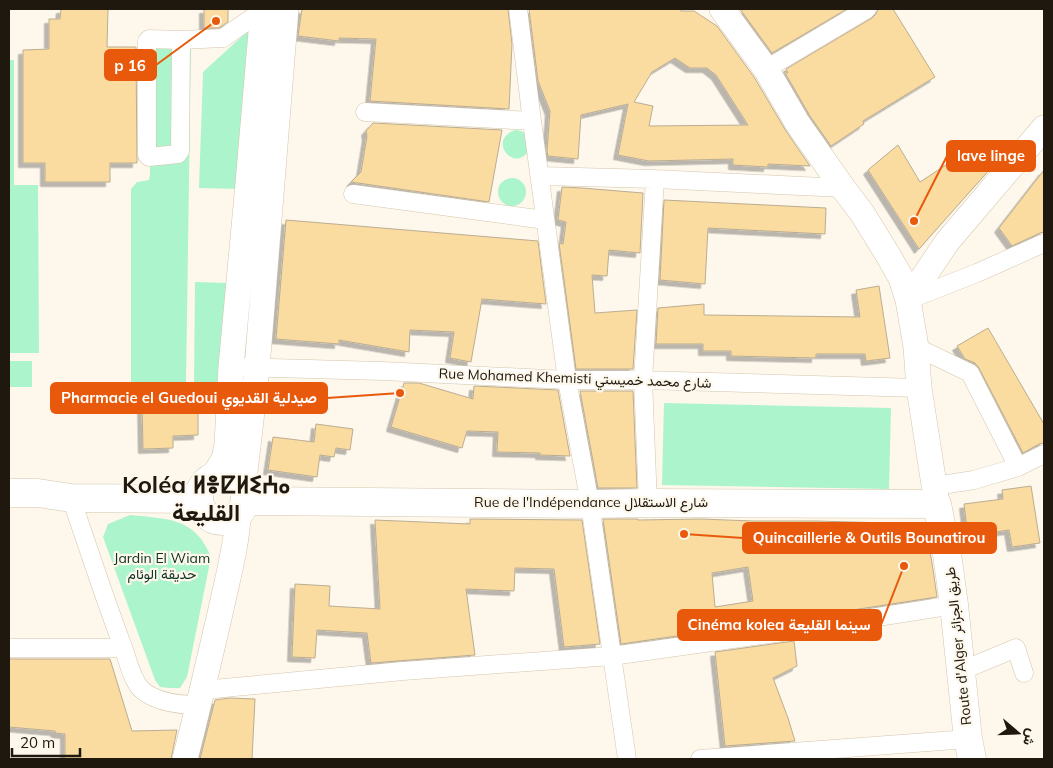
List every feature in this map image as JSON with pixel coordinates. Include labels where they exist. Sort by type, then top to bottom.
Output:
[{"type":"main road","points":[[9,493],[38,493],[71,498],[206,488],[223,475],[233,478],[241,485],[242,502],[229,520],[224,521],[214,520],[205,513],[200,504],[206,488],[220,467],[226,451],[231,367],[247,195],[270,9]]},
{"type":"main road","points":[[185,759],[201,698],[233,556],[242,502],[257,368],[270,9]]},
{"type":"main road","points":[[722,9],[766,69],[798,124],[862,213],[901,278],[908,300],[916,347],[919,388],[936,495]]},
{"type":"main road","points":[[908,300],[947,242],[1044,128]]},
{"type":"main road","name":"Rue de l'Indépendance شارع الاستقلال","points":[[242,502],[590,504],[936,495]]},
{"type":"main road","name":"Route d'Alger طريق الجزائر","points":[[936,495],[954,605],[970,749]]},
{"type":"street","points":[[181,40],[180,151],[178,154],[149,156],[147,155],[147,41],[149,39],[223,38],[270,9]]},
{"type":"street","points":[[518,9],[567,380],[590,504],[627,759]]},
{"type":"street","points":[[766,69],[867,9]]},
{"type":"street","points":[[364,112],[532,121]]},
{"type":"street","points":[[540,176],[655,179],[843,188]]},
{"type":"street","points":[[648,503],[643,380],[655,179]]},
{"type":"street","points":[[353,194],[545,220]]},
{"type":"street","points":[[908,300],[1044,244]]},
{"type":"street","points":[[916,347],[970,373],[1018,467]]},
{"type":"street","name":"Rue Mohamed Khemisti شارع محمد خميستي","points":[[231,367],[567,380],[643,380],[919,388]]},
{"type":"street","points":[[936,495],[974,480],[1018,467],[1044,454]]},
{"type":"street","points":[[71,498],[134,678],[140,688],[152,696],[181,705],[201,698],[403,671],[612,656],[954,605]]},
{"type":"street","points":[[9,648],[124,648]]},
{"type":"street","points":[[961,671],[1016,648],[1024,673]]},
{"type":"street","points":[[700,759],[970,749]]},
{"type":"green space","points":[[250,29],[240,189],[199,188],[203,72]]},
{"type":"green space","points":[[191,44],[186,382],[131,386],[131,189],[137,182],[149,180],[150,175],[149,52],[150,48]]},
{"type":"green space","points":[[9,60],[14,60],[14,185],[38,185],[39,353],[9,353]]},
{"type":"green space","points":[[516,130],[526,134],[530,149],[524,156],[517,159],[506,153],[503,147],[503,140],[507,134]]},
{"type":"green space","points":[[512,178],[522,182],[526,192],[522,202],[512,206],[502,202],[498,192],[502,182]]},
{"type":"green space","points":[[195,282],[228,283],[222,388],[194,389]]},
{"type":"green space","points":[[9,361],[32,361],[32,387],[9,387]]},
{"type":"green space","points":[[664,403],[891,408],[889,489],[662,485]]},
{"type":"green space","name":"Jardin El Wiam حديقة الوئام","points":[[130,515],[178,522],[188,527],[197,534],[211,557],[187,677],[180,688],[160,687],[155,680],[103,537],[108,524]]},
{"type":"building","points":[[61,9],[108,9],[107,47],[136,47],[137,163],[110,163],[110,182],[45,182],[45,163],[23,163],[23,50],[49,49],[49,19],[60,19]]},
{"type":"building","points":[[204,9],[228,9],[228,22],[219,28],[204,28]]},
{"type":"building","points":[[302,9],[508,9],[512,44],[509,109],[370,101],[376,39],[339,38],[339,41],[298,36]]},
{"type":"building","points":[[529,9],[680,9],[681,11],[694,11],[717,26],[754,77],[786,131],[810,166],[768,164],[768,167],[733,165],[733,159],[649,161],[618,155],[628,104],[581,115],[578,159],[548,156],[550,111],[538,81]],"holes":[[[675,58],[690,68],[707,68],[716,75],[748,125],[649,126],[653,106],[634,102],[652,72]]]},
{"type":"building","points":[[740,9],[847,9],[772,53]]},
{"type":"building","points":[[878,9],[893,9],[935,77],[863,121],[864,124],[831,146],[810,116],[784,71],[788,73],[786,69],[872,18]]},
{"type":"building","points":[[373,123],[502,130],[489,202],[351,182],[361,172],[367,136],[366,131]]},
{"type":"building","points":[[898,145],[920,182],[976,145],[990,169],[919,249],[868,170]]},
{"type":"building","points":[[1044,170],[1044,232],[1012,246],[999,228]]},
{"type":"building","points":[[562,187],[643,193],[640,253],[609,250],[607,276],[592,275],[595,313],[637,310],[633,369],[576,369],[559,243],[563,244],[566,222],[558,220]]},
{"type":"building","points":[[664,200],[826,208],[825,234],[708,228],[705,284],[660,280]]},
{"type":"building","points":[[286,220],[538,241],[546,304],[482,299],[471,362],[450,358],[454,332],[410,330],[409,352],[339,340],[339,344],[276,339]]},
{"type":"building","points":[[879,286],[890,358],[866,361],[865,354],[816,354],[816,358],[731,356],[731,351],[703,351],[703,344],[656,344],[658,308],[704,304],[704,315],[860,317],[856,290]]},
{"type":"building","points":[[988,328],[1044,424],[1044,443],[1023,453],[979,368],[975,363],[965,359],[957,346]]},
{"type":"building","points":[[404,383],[419,383],[473,399],[474,386],[558,390],[570,456],[497,452],[498,432],[467,431],[462,448],[391,427]]},
{"type":"building","points":[[580,391],[633,391],[637,488],[598,488]]},
{"type":"building","points":[[198,401],[198,435],[173,436],[173,448],[143,449],[142,403]]},
{"type":"building","points":[[316,424],[353,429],[350,450],[336,448],[334,457],[320,455],[317,477],[268,470],[273,437],[314,442]]},
{"type":"building","points":[[1031,486],[1040,543],[1012,547],[1009,530],[968,536],[964,504],[1003,499],[1002,490]]},
{"type":"building","points":[[470,519],[582,520],[600,644],[564,647],[554,569],[515,568],[514,591],[466,589],[475,655],[371,663],[367,633],[317,630],[315,658],[292,657],[295,584],[330,586],[329,606],[380,609],[375,520],[470,524]]},
{"type":"building","points":[[603,519],[701,519],[925,524],[937,597],[621,644]],"holes":[[[748,567],[753,601],[715,607],[712,573]]]},
{"type":"building","points":[[794,641],[797,666],[773,678],[795,741],[725,746],[715,652]]},
{"type":"building","points":[[9,659],[110,659],[132,731],[177,730],[171,759],[65,759],[65,734],[56,733],[55,731],[9,727]]},
{"type":"building","points":[[229,698],[255,699],[252,759],[200,759],[215,700]]},
{"type":"place","name":"p 16","points":[[216,21]]},
{"type":"place","name":"lave linge","points":[[914,221]]},
{"type":"place","name":"Pharmacie el Guedoui صيدلية القديوي","points":[[400,393]]},
{"type":"place","name":"Quincaillerie & Outils Bounatirou","points":[[684,534]]},
{"type":"place","name":"Cinéma kolea سينما القليعة","points":[[904,566]]},
{"type":"district","name":"Koléa ⵍⴻⵇⵍⵉⵄⴰ القليعة","points":[[206,498]]}]
